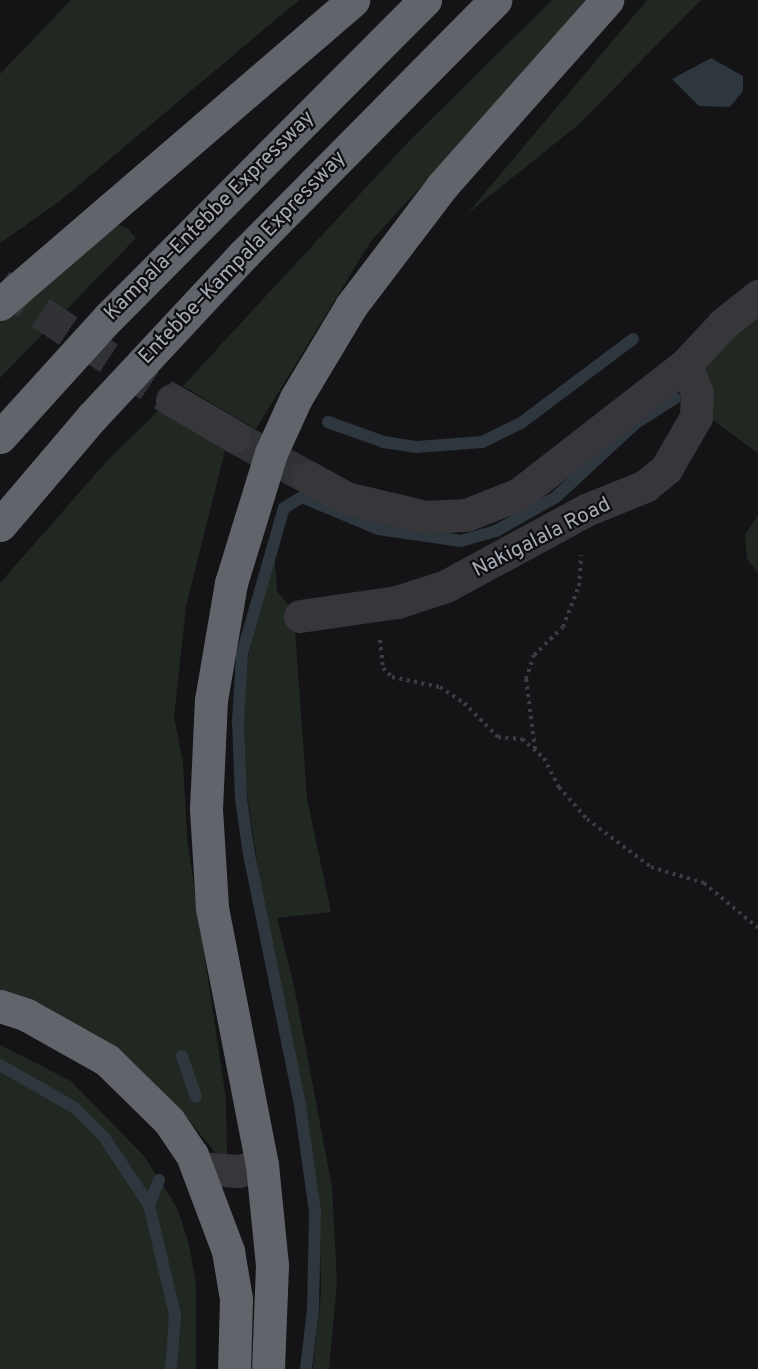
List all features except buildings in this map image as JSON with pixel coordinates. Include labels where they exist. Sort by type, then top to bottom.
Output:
[{"type":"highway","points":[[0,304],[353,0]]},
{"type":"highway","name":"Kampala–Entebbe Expressway","points":[[0,437],[109,317],[425,0]]},
{"type":"highway","name":"Entebbe–Kampala Expressway","points":[[0,525],[92,417],[243,255],[495,0]]},
{"type":"highway","points":[[268,1369],[272,1265],[262,1165],[212,907],[206,809],[211,700],[231,583],[271,453],[296,398],[351,306],[442,186],[607,0]]},
{"type":"highway","points":[[0,1006],[27,1014],[107,1060],[169,1121],[198,1168],[228,1251],[236,1299],[234,1369]]},
{"type":"street","points":[[308,477],[346,498],[425,517],[466,515],[519,494],[564,463],[686,364],[723,324],[758,296]]},
{"type":"street","name":"Nakigalala Road","points":[[300,616],[398,602],[446,586],[586,510],[645,486],[666,469],[685,442],[696,417],[697,393],[686,364]]},
{"type":"street","points":[[172,400],[234,436]]},
{"type":"street","points":[[198,1168],[238,1171],[262,1165]]},
{"type":"path","points":[[535,750],[526,679],[534,655],[563,627],[579,586],[586,510]]},
{"type":"path","points":[[381,603],[380,655],[392,677],[440,687],[464,703],[498,737],[522,739],[535,750],[587,819],[651,867],[704,883],[758,928]]},
{"type":"shaded area","points":[[71,0],[299,0],[60,201],[0,243],[0,74]]},
{"type":"shaded area","points":[[552,0],[592,0],[371,241],[256,429],[183,386],[409,141]]},
{"type":"shaded area","points":[[647,0],[701,0],[578,125],[467,214]]},
{"type":"shaded area","points":[[711,58],[743,76],[743,91],[730,107],[699,106],[672,79]]},
{"type":"shaded area","points":[[109,223],[126,227],[136,238],[0,378],[0,316]]},
{"type":"shaded area","points":[[758,315],[758,453],[711,419],[703,374],[717,349]]},
{"type":"shaded area","points":[[163,406],[226,447],[186,606],[174,717],[183,762],[187,838],[226,1099],[227,1154],[222,1161],[182,1112],[119,1050],[34,1000],[0,990],[0,583],[106,462]]},
{"type":"shaded area","points":[[758,515],[758,573],[747,559],[745,535]]},
{"type":"shaded area","points":[[274,545],[277,591],[289,606],[295,631],[307,798],[331,912],[277,918],[294,986],[332,1187],[337,1282],[329,1369],[313,1369],[321,1293],[320,1230],[314,1163],[266,921],[246,788],[243,679]]},
{"type":"shaded area","points":[[0,1045],[71,1081],[145,1157],[177,1208],[189,1244],[196,1285],[196,1369],[0,1369]]},
{"type":"waterway","points":[[328,422],[384,442],[417,447],[482,442],[521,423],[633,339]]},
{"type":"waterway","points":[[306,1369],[313,1309],[315,1212],[300,1105],[249,854],[241,799],[238,722],[242,654],[284,508],[302,497],[378,529],[461,541],[496,531],[556,497],[636,423],[675,398]]},
{"type":"waterway","points":[[182,1056],[196,1097]]},
{"type":"waterway","points":[[0,1065],[75,1108],[104,1137],[149,1205],[175,1315],[171,1369]]},
{"type":"waterway","points":[[149,1205],[159,1180]]},
{"type":"tunnel","points":[[0,285],[172,400]]},
{"type":"tunnel","points":[[234,436],[308,477]]}]
